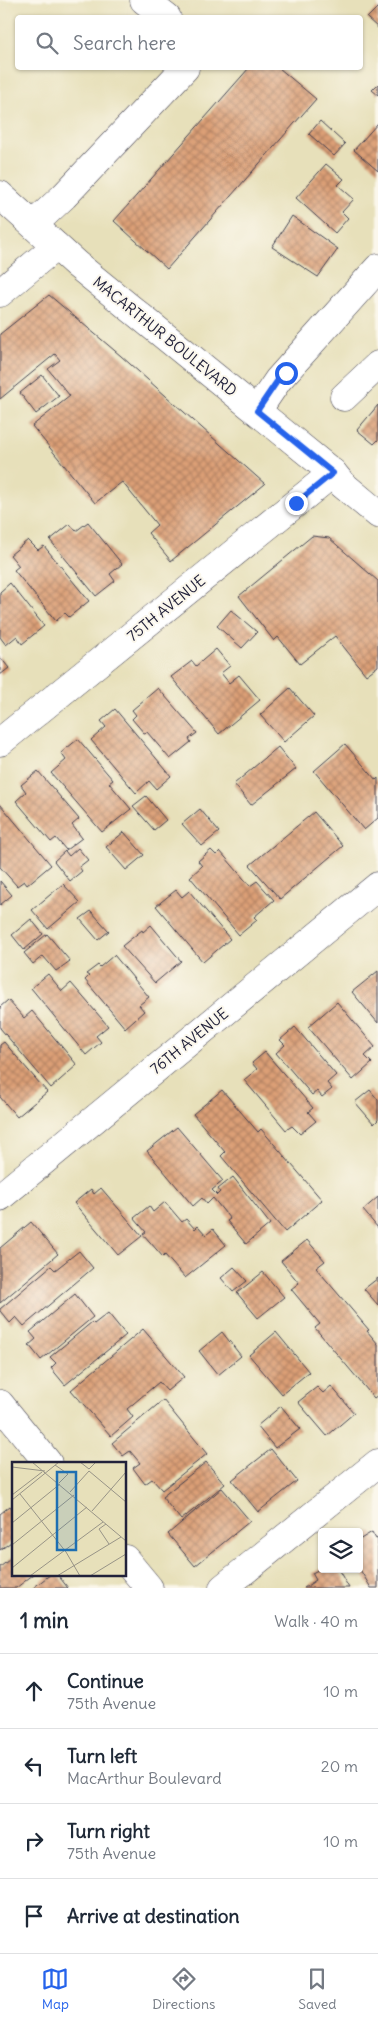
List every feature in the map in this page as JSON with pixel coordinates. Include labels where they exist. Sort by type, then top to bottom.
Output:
[{"type":"street","points":[[144,0],[163,15]]},
{"type":"street","points":[[34,224],[64,196],[183,70]]},
{"type":"street","name":"MACARTHUR BOULEVARD","points":[[0,195],[56,246],[333,473],[342,484],[378,514]]},
{"type":"street","points":[[0,293],[56,246]]},
{"type":"street","points":[[257,411],[278,380],[375,279]]},
{"type":"street","points":[[344,397],[378,365]]},
{"type":"street","name":"75TH AVENUE","points":[[0,742],[333,473]]},
{"type":"street","name":"76TH AVENUE","points":[[0,1197],[378,886]]},
{"type":"street","points":[[0,1404],[47,1462]]},
{"type":"street","points":[[224,1588],[378,1463]]},
{"type":"street","points":[[126,1559],[149,1588]]},
{"type":"building","points":[[378,7],[378,28],[367,18]]},
{"type":"building","points":[[247,70],[281,70],[316,99],[167,269],[114,221]]},
{"type":"building","points":[[378,84],[378,95],[372,90]]},
{"type":"building","points":[[320,121],[345,144],[334,156],[309,134]]},
{"type":"building","points":[[378,123],[378,171],[354,150]]},
{"type":"building","points":[[326,164],[344,179],[338,185],[354,199],[342,212],[348,218],[335,233],[296,198]]},
{"type":"building","points":[[292,216],[338,249],[318,277],[272,247]]},
{"type":"building","points":[[49,295],[121,356],[265,484],[171,561],[148,533],[157,525],[122,482],[95,503],[32,426],[70,396],[48,369],[60,360],[55,354],[0,399],[0,334]]},
{"type":"building","points":[[42,375],[59,396],[36,414],[20,393]]},
{"type":"building","points":[[378,405],[378,440],[374,444],[357,430]]},
{"type":"building","points":[[88,522],[122,564],[110,574],[115,581],[96,596],[50,540],[70,524],[76,531]]},
{"type":"building","points":[[312,536],[329,538],[378,581],[378,666],[366,675],[335,636],[300,664],[278,637],[274,641],[239,596]]},
{"type":"building","points":[[28,540],[38,550],[44,546],[89,601],[69,617],[65,613],[56,621],[14,570],[19,566],[10,555]]},
{"type":"building","points":[[10,583],[44,626],[22,644],[17,636],[6,645],[0,637],[0,592]]},
{"type":"building","points":[[231,610],[257,632],[242,648],[217,626]]},
{"type":"building","points":[[216,649],[230,666],[221,673],[229,683],[239,675],[260,700],[219,734],[171,677],[192,661],[196,666]]},
{"type":"building","points":[[0,657],[9,668],[0,675]]},
{"type":"building","points":[[158,688],[197,733],[189,739],[191,742],[170,759],[147,732],[144,733],[132,719],[136,715],[132,710]]},
{"type":"building","points":[[290,688],[314,716],[284,742],[260,715]]},
{"type":"building","points":[[115,709],[171,776],[156,789],[149,781],[136,793],[91,740],[106,727],[101,721]]},
{"type":"building","points":[[78,739],[113,780],[109,783],[131,809],[102,832],[51,773],[66,760],[61,753]]},
{"type":"building","points":[[345,744],[376,780],[378,778],[378,818],[364,830],[314,771]]},
{"type":"building","points":[[278,747],[296,769],[251,805],[234,784]]},
{"type":"building","points":[[38,771],[79,819],[72,825],[82,838],[66,850],[56,838],[51,842],[16,801],[26,792],[21,785]]},
{"type":"building","points":[[146,796],[166,820],[154,830],[133,806]]},
{"type":"building","points":[[0,804],[51,865],[27,885],[24,881],[17,886],[0,867]]},
{"type":"building","points":[[200,809],[219,832],[202,846],[182,824]]},
{"type":"building","points":[[314,812],[343,846],[280,899],[250,865]]},
{"type":"building","points":[[124,832],[144,855],[126,870],[106,847]]},
{"type":"building","points":[[78,848],[88,860],[79,867],[82,871],[70,881],[54,861],[65,851],[69,856]]},
{"type":"building","points":[[211,850],[216,855],[220,851],[250,886],[257,881],[274,900],[254,917],[257,920],[239,935],[190,877],[202,866],[198,861]]},
{"type":"building","points":[[0,881],[12,895],[0,905]]},
{"type":"building","points":[[63,884],[80,902],[48,929],[32,910]]},
{"type":"building","points":[[176,890],[182,897],[189,891],[230,939],[203,962],[156,906]]},
{"type":"building","points":[[91,911],[109,931],[98,940],[80,919]]},
{"type":"building","points":[[31,919],[43,934],[24,950],[12,935]]},
{"type":"building","points":[[151,925],[181,961],[155,983],[122,946]]},
{"type":"building","points":[[47,934],[70,961],[56,971],[43,956],[33,964],[24,953]]},
{"type":"building","points":[[114,955],[149,997],[139,1005],[144,1011],[125,1028],[85,980],[89,976],[86,974],[98,965],[100,967]]},
{"type":"building","points":[[378,971],[378,1023],[352,992]]},
{"type":"building","points":[[48,974],[62,991],[71,983],[108,1026],[96,1036],[101,1042],[86,1055],[31,988]]},
{"type":"building","points":[[8,1000],[24,1018],[32,1011],[77,1065],[51,1088],[0,1028],[0,1007]]},
{"type":"building","points":[[337,1002],[375,1047],[365,1056],[372,1063],[353,1080],[308,1027]]},
{"type":"building","points":[[295,1027],[336,1075],[327,1083],[332,1089],[322,1097],[317,1091],[312,1095],[276,1053],[285,1045],[280,1040]]},
{"type":"building","points":[[4,1042],[47,1092],[17,1117],[0,1097],[0,1045]]},
{"type":"building","points":[[265,1052],[313,1108],[308,1112],[316,1121],[300,1134],[292,1126],[286,1130],[244,1080],[257,1069],[252,1063]]},
{"type":"building","points":[[222,1090],[258,1132],[261,1129],[322,1200],[285,1232],[221,1156],[225,1152],[193,1114]]},
{"type":"building","points":[[370,1090],[378,1100],[378,1120],[374,1124],[355,1102]]},
{"type":"building","points":[[177,1127],[223,1181],[212,1190],[217,1195],[220,1192],[218,1189],[233,1177],[270,1224],[246,1244],[227,1221],[230,1219],[213,1198],[207,1204],[202,1198],[193,1206],[147,1151]]},
{"type":"building","points":[[101,1188],[142,1236],[118,1255],[74,1203],[91,1189],[94,1194]]},
{"type":"building","points":[[378,1197],[378,1228],[363,1210]]},
{"type":"building","points":[[165,1202],[182,1222],[186,1219],[195,1229],[198,1226],[206,1235],[213,1229],[226,1245],[185,1278],[143,1234],[146,1232],[134,1218],[149,1206],[153,1212]]},
{"type":"building","points":[[31,1222],[58,1254],[0,1303],[0,1248]]},
{"type":"building","points":[[307,1240],[325,1261],[316,1268],[369,1330],[367,1331],[378,1344],[378,1395],[374,1398],[315,1328],[320,1324],[291,1289],[299,1283],[281,1261]]},
{"type":"building","points":[[79,1251],[93,1268],[24,1326],[16,1317],[10,1323],[0,1309],[51,1266],[55,1270]]},
{"type":"building","points":[[234,1267],[247,1281],[233,1292],[221,1278]]},
{"type":"building","points":[[263,1272],[284,1297],[258,1318],[237,1293]]},
{"type":"building","points":[[378,1278],[378,1305],[364,1289]]},
{"type":"building","points":[[75,1294],[93,1317],[41,1360],[29,1345],[36,1339],[30,1332]]},
{"type":"building","points":[[108,1313],[126,1335],[65,1385],[51,1368],[56,1363],[50,1357],[92,1322],[94,1324]]},
{"type":"building","points":[[143,1329],[184,1377],[167,1391],[159,1382],[127,1409],[133,1417],[111,1436],[71,1390]]},
{"type":"building","points":[[222,1332],[241,1356],[218,1375],[199,1351]]},
{"type":"building","points":[[276,1332],[309,1372],[282,1394],[249,1355]]},
{"type":"building","points":[[331,1386],[354,1413],[327,1436],[298,1402],[317,1387],[323,1393]]},
{"type":"building","points":[[163,1400],[207,1454],[162,1490],[152,1479],[145,1484],[133,1468],[140,1463],[130,1451],[123,1456],[112,1443]]},
{"type":"building","points":[[281,1406],[300,1429],[275,1448],[257,1426]]},
{"type":"building","points":[[271,1449],[297,1481],[258,1512],[232,1480]]},
{"type":"building","points":[[206,1462],[225,1484],[181,1520],[162,1497]]},
{"type":"building","points":[[222,1488],[250,1521],[195,1566],[168,1534]]},
{"type":"building","points":[[10,1506],[12,1508],[12,1541],[0,1550],[0,1514]]},
{"type":"building","points":[[372,1532],[376,1539],[378,1538],[378,1588],[371,1588],[362,1573],[363,1538]]},
{"type":"building","points":[[12,1558],[12,1576],[31,1576],[16,1588],[0,1588],[0,1567]]},
{"type":"building","points":[[318,1570],[318,1573],[340,1573],[349,1588],[304,1588],[316,1580],[312,1573]]},
{"type":"building","points":[[48,1576],[59,1576],[68,1588],[33,1588]]},
{"type":"route","points":[[286,373],[278,380],[257,411],[333,473],[296,503]]}]
